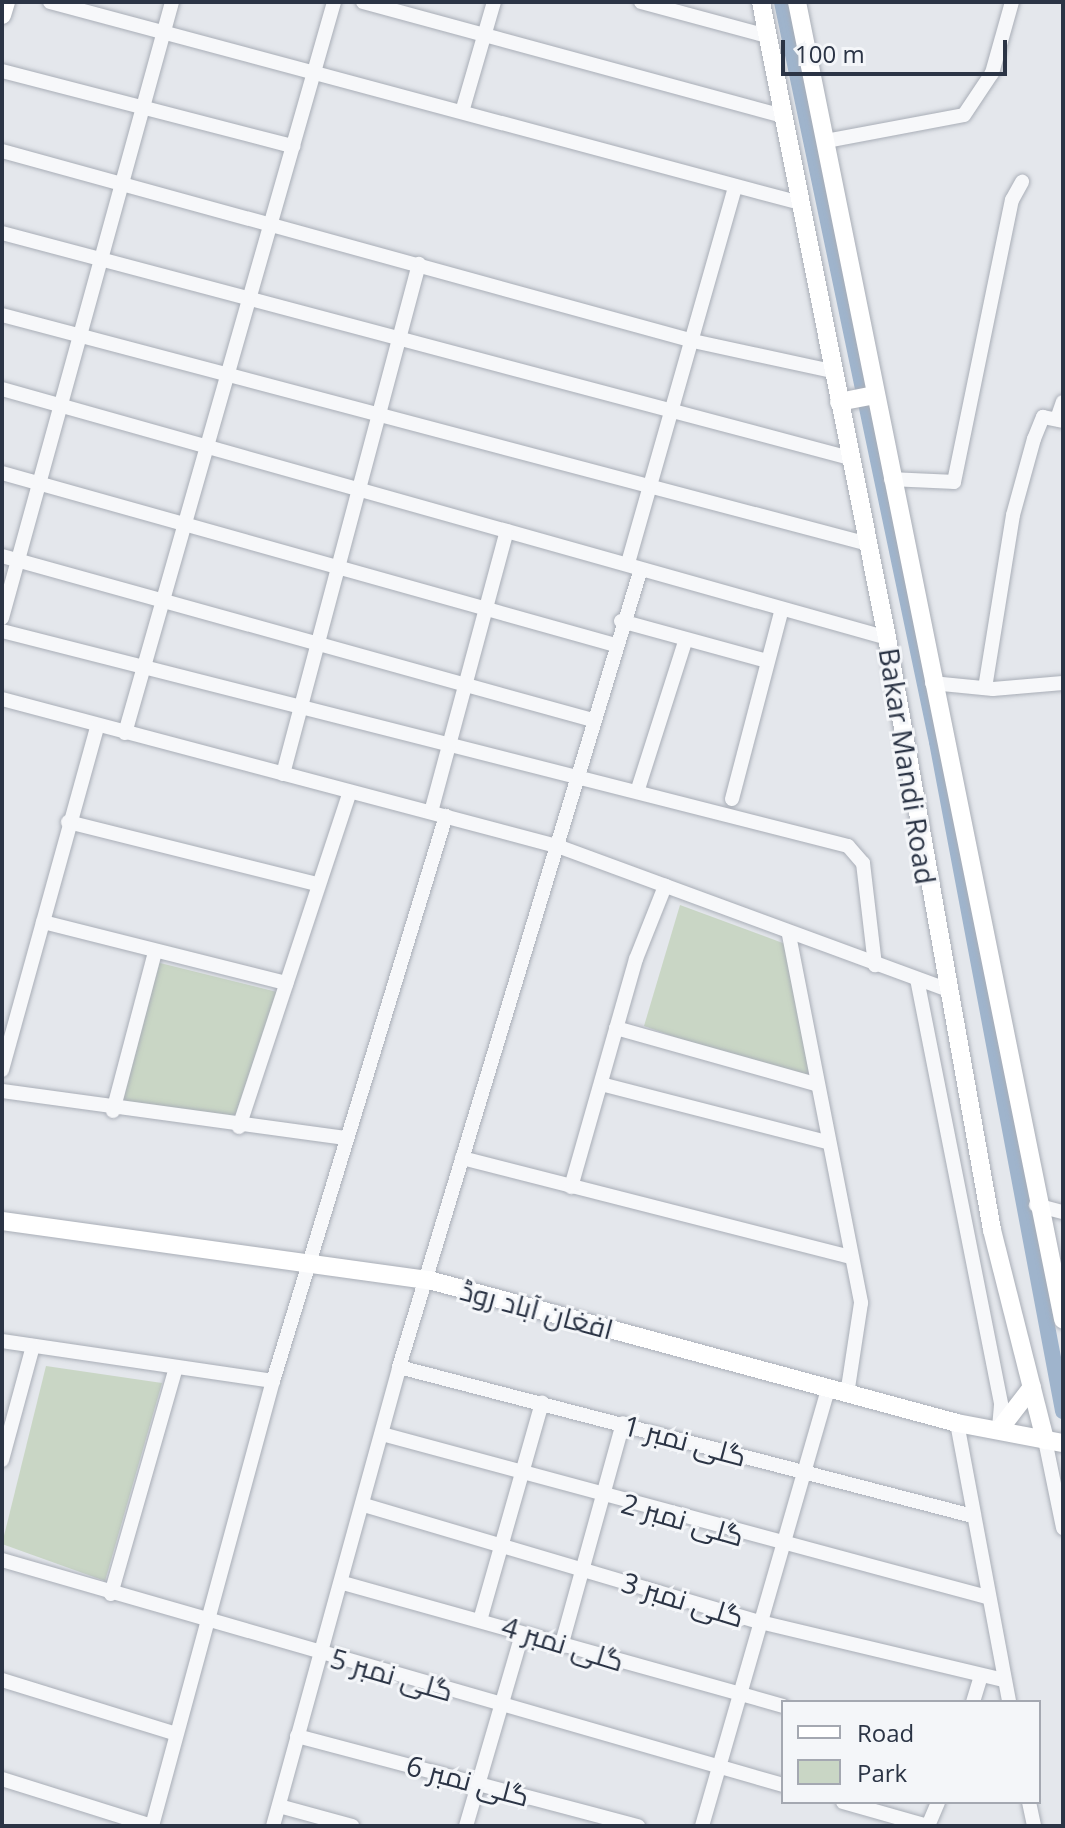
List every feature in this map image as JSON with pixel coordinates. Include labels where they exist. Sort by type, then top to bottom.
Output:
[{"type":"main road","points":[[2,15],[6,2]]},
{"type":"main road","name":"Bakar Mandi Road","points":[[761,2],[887,638],[945,989],[1032,1387],[1057,1442]]},
{"type":"main road","name":"Bakar Mandi Road","points":[[797,2],[1036,1205],[1063,1319]]},
{"type":"main road","points":[[839,402],[875,395]]},
{"type":"main road","name":"افغان آباد روڈ","points":[[2,1221],[310,1260],[429,1280],[957,1423],[1057,1442]]},
{"type":"main road","points":[[999,1430],[1032,1387]]},
{"type":"street","points":[[50,2],[800,203]]},
{"type":"street","points":[[2,618],[172,2]]},
{"type":"street","points":[[125,733],[334,2]]},
{"type":"street","points":[[363,2],[783,116]]},
{"type":"street","points":[[462,112],[494,2]]},
{"type":"street","points":[[641,2],[767,36]]},
{"type":"street","points":[[826,141],[964,115],[992,73],[1012,2]]},
{"type":"street","points":[[2,71],[293,146]]},
{"type":"street","points":[[2,151],[693,341],[832,371]]},
{"type":"street","points":[[891,479],[954,482],[1012,200],[1022,182]]},
{"type":"street","points":[[273,1826],[343,1583],[399,1367],[429,1280],[462,1158],[560,847],[621,621],[667,413],[693,341],[735,187]]},
{"type":"street","points":[[2,233],[667,413],[850,458]]},
{"type":"street","points":[[283,774],[419,264]]},
{"type":"street","points":[[2,315],[868,544]]},
{"type":"street","points":[[2,389],[887,638]]},
{"type":"street","points":[[985,688],[1013,515],[1040,422],[1060,420],[1063,402]]},
{"type":"street","points":[[2,473],[615,645]]},
{"type":"street","points":[[2,1779],[152,1826],[173,1733],[438,814],[448,749],[507,531]]},
{"type":"street","points":[[2,556],[592,720]]},
{"type":"street","points":[[732,799],[782,609]]},
{"type":"street","points":[[621,621],[767,661]]},
{"type":"street","points":[[2,631],[448,749],[638,789],[848,846],[863,863],[875,965]]},
{"type":"street","points":[[638,789],[686,639]]},
{"type":"street","points":[[932,683],[985,688],[1063,683]]},
{"type":"street","points":[[2,699],[560,847],[789,935],[945,989]]},
{"type":"street","points":[[2,1070],[68,822],[98,725]]},
{"type":"street","points":[[239,1127],[350,792]]},
{"type":"street","points":[[68,822],[317,884]]},
{"type":"street","points":[[571,1187],[616,1028],[665,886]]},
{"type":"street","points":[[43,922],[286,983]]},
{"type":"street","points":[[789,935],[862,1324],[847,1394]]},
{"type":"street","points":[[113,1111],[155,952]]},
{"type":"street","points":[[917,979],[1001,1405],[999,1430]]},
{"type":"street","points":[[616,1028],[815,1084]]},
{"type":"street","points":[[601,1084],[827,1142]]},
{"type":"street","points":[[2,1091],[113,1111],[346,1138]]},
{"type":"street","points":[[462,1158],[849,1257]]},
{"type":"street","points":[[1036,1205],[1063,1212]]},
{"type":"street","points":[[2,1341],[273,1381]]},
{"type":"street","points":[[2,1460],[33,1346]]},
{"type":"street","name":"گلی نمبر 1","points":[[399,1367],[969,1515]]},
{"type":"street","points":[[111,1594],[176,1368]]},
{"type":"street","points":[[702,1826],[828,1389]]},
{"type":"street","points":[[481,1617],[542,1403]]},
{"type":"street","points":[[562,1643],[623,1423]]},
{"type":"street","points":[[957,1423],[969,1515],[1009,1700]]},
{"type":"street","name":"گلی نمبر 2","points":[[382,1434],[781,1547],[987,1597]]},
{"type":"street","name":"Bakar Mandi Road","points":[[1057,1442],[1063,1528]]},
{"type":"street","name":"گلی نمبر 3","points":[[364,1505],[499,1549],[584,1569],[760,1622],[980,1679],[1004,1680]]},
{"type":"street","name":"گلی نمبر 5","points":[[2,1560],[207,1623],[781,1784]]},
{"type":"street","name":"گلی نمبر 4","points":[[343,1583],[481,1617],[522,1634],[781,1705]]},
{"type":"street","points":[[466,1826],[522,1634]]},
{"type":"street","points":[[974,1700],[980,1679]]},
{"type":"street","points":[[2,1680],[173,1733]]},
{"type":"street","name":"گلی نمبر 6","points":[[297,1736],[638,1826]]},
{"type":"street","points":[[850,1804],[928,1826],[937,1804]]},
{"type":"street","points":[[1029,1804],[1034,1826]]},
{"type":"street","points":[[279,1806],[352,1826]]},
{"type":"green space","points":[[680,905],[788,945],[813,1087],[644,1026]]},
{"type":"green space","points":[[156,962],[277,992],[234,1119],[120,1103]]},
{"type":"green space","points":[[46,1366],[162,1383],[105,1581],[2,1544]]},
{"type":"waterway","points":[[782,2],[937,742],[1063,1411]]}]
